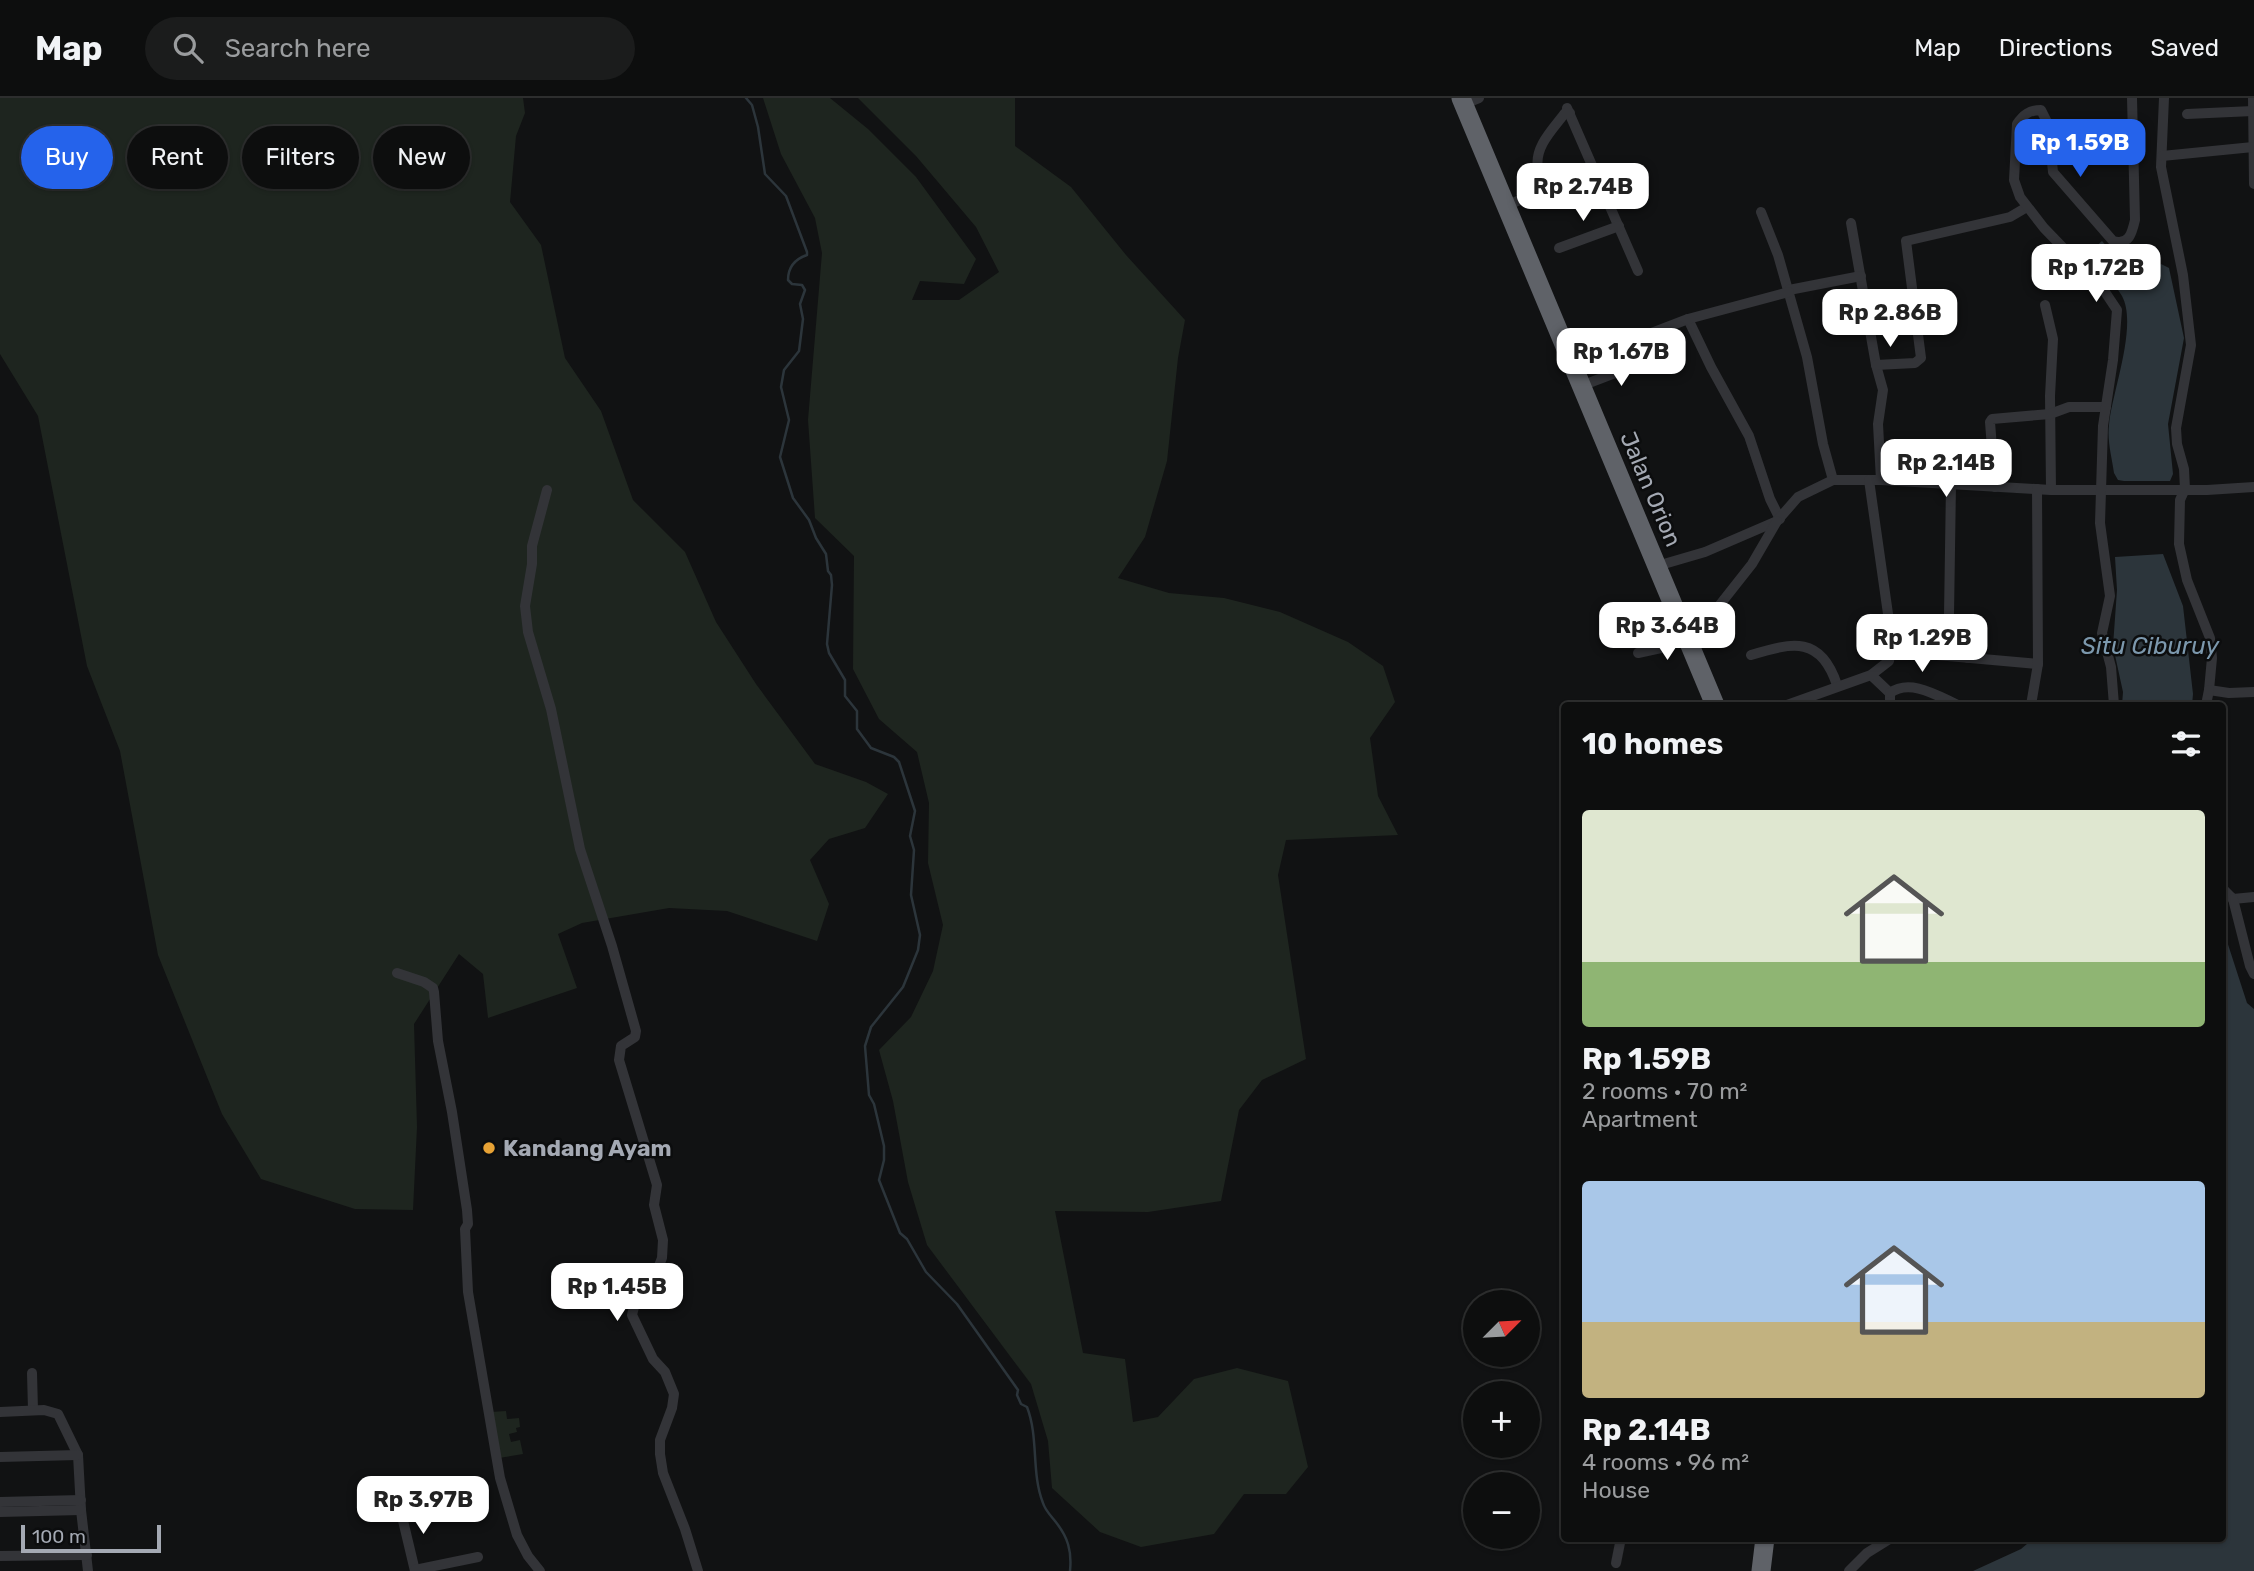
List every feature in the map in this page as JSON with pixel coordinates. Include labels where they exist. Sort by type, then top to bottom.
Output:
[{"type":"highway","name":"Jalan Orion","points":[[1468,100],[1505,206],[1714,702]]},
{"type":"highway","points":[[1760,1571],[1764,1542]]},
{"type":"street","points":[[2114,702],[2111,667],[2102,632],[2110,596],[2100,523],[2102,426],[2118,310],[2104,289],[2027,207],[2014,180],[2017,124],[2021,116],[2033,110],[2040,110],[2048,124],[2053,172],[2113,241],[2119,243],[2127,240],[2132,235],[2135,220],[2132,98]]},
{"type":"street","points":[[2164,98],[2161,167],[2183,275],[2191,345],[2176,428],[2185,489],[2180,500],[2179,544],[2187,580],[2210,638],[2212,658],[2207,702]]},
{"type":"street","points":[[2253,98],[2254,181]]},
{"type":"street","points":[[1505,206],[1545,191],[1548,184],[1546,175],[1538,168],[1538,153],[1569,111],[1638,271]]},
{"type":"street","points":[[2188,114],[2253,111]]},
{"type":"street","points":[[2162,156],[2253,146]]},
{"type":"street","points":[[1876,365],[1915,363],[1921,358],[1906,241],[2010,217],[2027,207]]},
{"type":"street","points":[[1761,212],[1789,291],[1807,357],[1833,480]]},
{"type":"street","points":[[1799,702],[1837,685],[1871,675],[1889,661],[1892,651],[1875,480],[1883,390],[1876,365],[1851,223]]},
{"type":"street","points":[[1559,248],[1619,226]]},
{"type":"street","points":[[1572,364],[1688,319],[1789,291],[1861,276]]},
{"type":"street","points":[[2045,305],[2053,339],[2051,490]]},
{"type":"street","points":[[1688,319],[1711,368],[1749,436],[1778,520]]},
{"type":"street","points":[[1581,386],[1649,360]]},
{"type":"street","points":[[1994,487],[1991,420],[2050,414],[2069,407],[2106,407]]},
{"type":"street","points":[[1638,653],[1688,643],[1752,564],[1778,520],[1798,497],[1833,480],[2051,490],[2207,490],[2254,487]]},
{"type":"street","points":[[1951,484],[1949,615],[1950,620],[1967,620],[1968,658]]},
{"type":"street","points":[[2032,702],[2038,664],[2037,489]]},
{"type":"street","points":[[547,490],[532,546],[525,606],[527,632],[551,709],[580,849],[636,1031],[635,1038],[621,1046],[619,1060],[657,1185],[654,1205],[663,1240],[659,1266],[634,1307],[632,1315],[653,1359],[665,1372],[674,1394],[672,1408],[660,1440],[660,1454],[663,1473],[698,1571]]},
{"type":"street","points":[[1657,566],[1706,552],[1778,520]]},
{"type":"street","points":[[1751,655],[1781,646],[1803,645],[1814,649],[1821,656],[1837,685]]},
{"type":"street","points":[[1892,651],[2038,664]]},
{"type":"street","points":[[1871,675],[1890,699],[1897,688],[1908,687],[1951,702]]},
{"type":"street","points":[[2209,691],[2254,692]]},
{"type":"street","points":[[2226,892],[2233,899],[2254,974]]},
{"type":"street","points":[[2233,899],[2254,897]]},
{"type":"street","points":[[397,973],[424,982],[433,988],[434,992],[438,1041],[467,1210],[468,1224],[465,1229],[468,1292],[500,1478],[517,1535],[540,1571]]},
{"type":"street","points":[[32,1373],[33,1410]]},
{"type":"street","points":[[0,1412],[51,1410],[58,1414],[78,1455],[88,1571]]},
{"type":"street","points":[[0,1457],[78,1455]]},
{"type":"street","points":[[0,1502],[81,1505]]},
{"type":"street","points":[[0,1512],[81,1505]]},
{"type":"street","points":[[400,1508],[415,1571],[478,1558]]},
{"type":"street","points":[[1616,1563],[1620,1542]]},
{"type":"street","points":[[1849,1571],[1867,1553],[1885,1542]]},
{"type":"street","points":[[0,1556],[87,1555]]},
{"type":"shaded area","points":[[0,98],[523,98],[525,113],[516,136],[510,202],[541,245],[565,358],[601,411],[633,500],[685,552],[716,622],[756,684],[815,764],[866,782],[888,794],[865,828],[829,839],[810,860],[829,904],[817,941],[727,911],[669,908],[582,923],[558,934],[577,988],[488,1018],[483,974],[459,954],[414,1024],[417,1127],[413,1210],[355,1209],[261,1179],[222,1114],[158,955],[120,751],[87,666],[38,416],[0,354]]},
{"type":"shaded area","points":[[763,98],[830,98],[868,129],[916,177],[976,259],[964,284],[920,281],[912,300],[959,300],[999,272],[976,227],[916,156],[858,98],[1015,98],[1015,146],[1071,187],[1126,255],[1185,320],[1178,358],[1167,461],[1145,537],[1118,578],[1169,593],[1224,598],[1280,612],[1348,642],[1383,666],[1395,702],[1370,738],[1378,796],[1398,835],[1286,840],[1278,875],[1306,1059],[1262,1080],[1239,1110],[1221,1201],[1148,1212],[1055,1211],[1083,1353],[1125,1359],[1133,1422],[1158,1417],[1194,1379],[1237,1368],[1288,1381],[1308,1467],[1286,1494],[1244,1494],[1214,1534],[1141,1547],[1100,1532],[1052,1488],[1048,1441],[1031,1384],[927,1245],[908,1182],[893,1101],[879,1050],[911,1017],[933,971],[943,925],[928,863],[929,803],[917,752],[879,719],[853,669],[854,556],[815,518],[808,420],[822,253],[815,218],[781,154]]},
{"type":"shaded area","points":[[506,1411],[507,1419],[519,1418],[520,1427],[516,1428],[517,1432],[509,1434],[511,1442],[520,1440],[523,1454],[499,1458],[491,1412]]},
{"type":"water","points":[[2102,241],[2114,252],[2130,254],[2154,271],[2161,264],[2169,268],[2184,338],[2168,424],[2173,474],[2170,481],[2124,481],[2118,480],[2114,473],[2109,425],[2126,341],[2126,309],[2122,296],[2114,285],[2082,259]]},
{"type":"water","name":"Situ Ciburuy","points":[[2163,554],[2183,606],[2192,702],[2122,702],[2123,692],[2113,646],[2117,590],[2115,557]]},
{"type":"water","points":[[2226,938],[2247,1003],[2254,1009],[2254,1571],[1973,1571],[2021,1549],[2029,1542],[2226,1542]]},
{"type":"waterway","points":[[746,98],[752,105],[758,127],[765,174],[786,196],[807,252],[807,255],[793,264],[788,275],[792,284],[802,285],[805,290],[800,304],[803,319],[799,351],[784,370],[781,387],[789,420],[780,457],[793,498],[809,520],[826,554],[832,585],[827,644],[829,653],[845,680],[845,696],[857,711],[857,729],[871,748],[894,757],[899,762],[915,811],[910,836],[914,850],[911,895],[920,935],[918,950],[903,987],[871,1027],[865,1046],[869,1095],[874,1104],[884,1146],[879,1180],[900,1233],[907,1239],[926,1272],[957,1304],[1018,1390],[1021,1404],[1027,1407],[1033,1431],[1039,1492],[1045,1508],[1066,1539],[1070,1551],[1070,1571]]},
{"type":"place","name":"Kandang Ayam","points":[[489,1148]]}]
